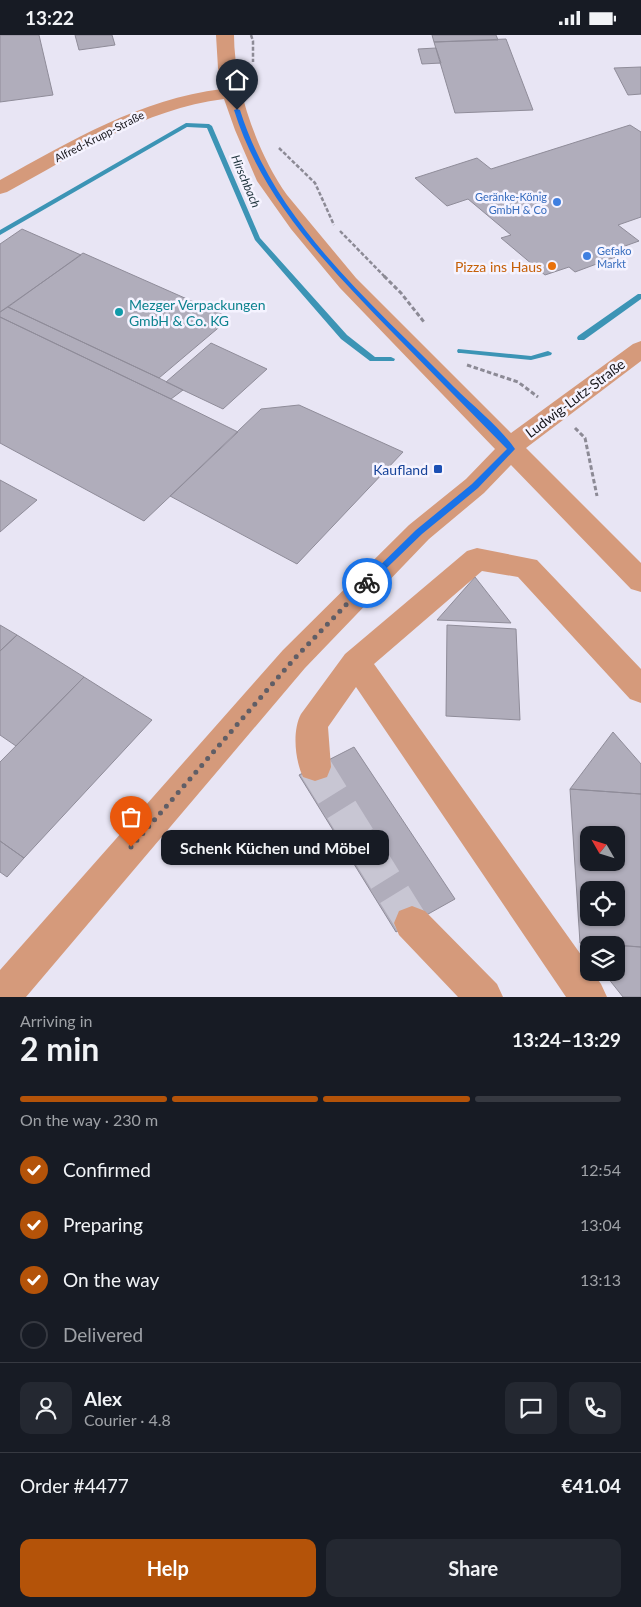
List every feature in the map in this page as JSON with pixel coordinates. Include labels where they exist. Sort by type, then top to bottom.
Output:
[{"type":"street","points":[[225,35],[224,46],[232,93],[242,128],[270,185],[316,246],[348,283],[641,581]]},
{"type":"street","name":"Alfred-Krupp-Straße","points":[[0,188],[132,118],[169,103],[212,94],[232,93]]},
{"type":"street","name":"Ludwig-Lutz-Straße","points":[[1,997],[294,659],[419,532],[475,486],[523,436],[641,349]]},
{"type":"street","points":[[315,767],[312,724],[356,663],[477,559],[527,568],[641,690]]},
{"type":"street","points":[[356,663],[588,997]]},
{"type":"street","points":[[412,923],[484,997]]},
{"type":"path","points":[[251,35],[253,41],[253,70]]},
{"type":"path","points":[[276,144],[315,183],[334,226],[401,293],[430,328]]},
{"type":"path","points":[[461,361],[473,369],[518,382],[557,411],[585,438],[597,497],[603,502]]},
{"type":"building","points":[[0,35],[39,35],[53,95],[0,102]]},
{"type":"building","points":[[75,35],[112,35],[115,45],[79,50]]},
{"type":"building","points":[[432,35],[496,35],[498,40],[434,42]]},
{"type":"building","points":[[506,39],[533,110],[455,113],[434,42]]},
{"type":"building","points":[[436,48],[441,63],[422,64],[418,49]]},
{"type":"building","points":[[641,67],[641,94],[628,95],[614,68]]},
{"type":"building","name":"Geränke-König GmbH & Co","points":[[630,125],[641,132],[641,217],[618,225],[639,241],[611,251],[618,256],[575,272],[569,267],[545,275],[501,238],[511,235],[468,199],[447,206],[415,178],[477,158],[491,169]]},
{"type":"building","points":[[22,229],[81,255],[0,312],[0,244]]},
{"type":"building","name":"Mezger Verpackungen GmbH & Co. KG","points":[[83,253],[230,318],[159,378],[8,307]]},
{"type":"building","points":[[8,307],[183,390],[171,399],[0,317],[0,312]]},
{"type":"building","points":[[0,317],[238,432],[144,521],[0,443]]},
{"type":"building","points":[[211,343],[267,369],[223,409],[166,382]]},
{"type":"building","points":[[299,405],[403,452],[297,564],[170,496],[261,409]]},
{"type":"building","points":[[0,480],[37,500],[0,532]]},
{"type":"building","points":[[475,577],[511,623],[437,620]]},
{"type":"building","points":[[0,625],[17,635],[0,651]]},
{"type":"building","points":[[447,625],[516,629],[520,720],[446,716]]},
{"type":"building","points":[[17,635],[84,677],[16,746],[0,735],[0,651]]},
{"type":"building","points":[[84,677],[152,720],[24,858],[0,841],[0,762]]},
{"type":"building","points":[[613,732],[641,764],[641,794],[570,789]]},
{"type":"building","points":[[354,747],[455,899],[396,932],[299,775]]},
{"type":"building","points":[[570,789],[641,794],[641,947],[625,946],[625,936],[580,936],[580,943]]},
{"type":"building","points":[[0,841],[24,858],[7,877],[0,872]]},
{"type":"building","points":[[625,946],[641,947],[641,997],[623,997],[610,981],[625,981]]},
{"type":"waterway","name":"Hirschbach","points":[[0,233],[186,125],[209,126],[257,239],[344,337],[373,359],[391,359]]},
{"type":"waterway","name":"Hirschbach","points":[[581,338],[641,296]]},
{"type":"waterway","name":"Hirschbach","points":[[461,351],[531,358],[548,353]]},
{"type":"tunnel","points":[[315,767],[412,923]]},
{"type":"way so far","points":[[131,847],[294,659],[367,583]]},
{"type":"place","name":"Geränke-König GmbH & Co","points":[[557,202]]},
{"type":"place","name":"Gefako Markt","points":[[587,256]]},
{"type":"place","name":"Pizza ins Haus","points":[[552,266]]},
{"type":"place","name":"Mezger Verpackungen GmbH & Co. KG","points":[[119,312]]},
{"type":"place","name":"Kaufland","points":[[438,469]]},
{"type":"place","name":"Schenk Küchen und Möbel","points":[[131,847]]},
{"type":"route","points":[[237,110],[242,128],[270,185],[316,246],[348,283],[512,449],[475,486],[419,532],[367,583]]}]
